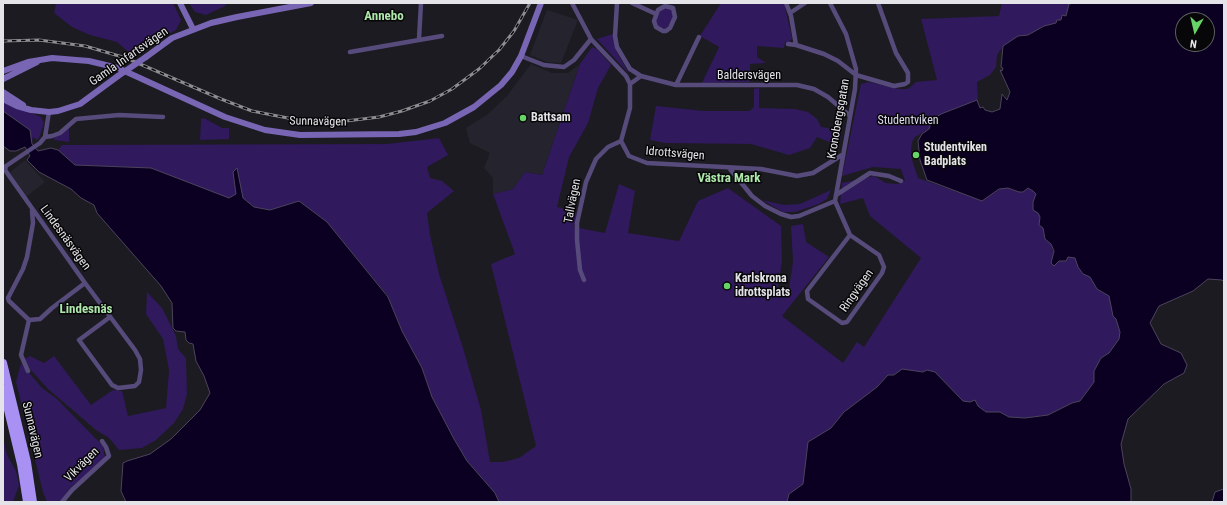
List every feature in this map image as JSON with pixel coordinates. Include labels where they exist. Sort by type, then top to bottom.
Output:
[{"type":"highway","name":"Sunnavägen","points":[[3,363],[27,462],[33,502]]},
{"type":"highway","name":"Sunnavägen","points":[[3,389],[21,464],[27,502]]},
{"type":"main road","points":[[180,3],[193,29]]},
{"type":"main road","name":"Gamla Infartsvägen","points":[[3,99],[17,106],[31,110],[49,112],[80,104],[172,38],[193,29],[237,17],[311,3]]},
{"type":"main road","name":"Sunnavägen","points":[[4,75],[28,62],[61,58],[89,60],[118,68],[225,117],[265,130],[300,135],[373,135],[416,132],[445,123],[461,115],[479,104],[501,85],[521,56],[541,3]]},
{"type":"main road","name":"Gamla Infartsvägen","points":[[3,91],[31,110]]},
{"type":"street","points":[[419,39],[421,3]]},
{"type":"street","points":[[572,3],[591,39],[626,76],[630,84],[630,108],[621,141]]},
{"type":"street","points":[[617,3],[615,36],[617,47],[630,70],[641,76],[630,84]]},
{"type":"street","points":[[632,3],[656,14]]},
{"type":"street","points":[[786,3],[790,13],[796,45]]},
{"type":"street","points":[[790,13],[805,3]]},
{"type":"street","name":"Kronobergsgatan","points":[[830,3],[846,34],[856,62],[856,75],[836,195]]},
{"type":"street","points":[[788,44],[796,45],[838,61],[856,75],[894,86],[905,84],[908,82],[908,73],[896,53],[878,3]]},
{"type":"street","points":[[665,6],[673,8],[675,17],[666,31],[659,30],[654,24],[656,14],[665,6]]},
{"type":"street","points":[[350,52],[442,36]]},
{"type":"street","points":[[676,85],[699,36]]},
{"type":"street","points":[[521,56],[548,66],[564,67],[574,60],[591,39]]},
{"type":"street","name":"Baldersvägen","points":[[641,76],[676,85],[797,85],[814,89],[828,97],[849,115]]},
{"type":"street","points":[[49,112],[45,137],[60,133],[76,119],[119,115],[163,117]]},
{"type":"street","name":"Lindesnäsvägen","points":[[45,137],[40,143],[6,166],[4,171],[135,350],[140,359],[141,376],[135,386],[118,388],[112,385],[79,340],[110,317]]},
{"type":"street","name":"Idrottsvägen","points":[[621,141],[629,156],[647,163],[730,169],[761,169],[797,176],[813,173],[842,155]]},
{"type":"street","name":"Tallvägen","points":[[584,280],[580,270],[577,223],[586,182],[596,159],[608,147],[621,141]]},
{"type":"street","points":[[730,169],[752,196],[779,214],[791,217],[809,212],[835,201]]},
{"type":"street","points":[[850,235],[835,201],[836,195],[870,173],[889,176],[901,181]]},
{"type":"street","points":[[29,320],[8,299],[27,258],[33,223],[32,210]]},
{"type":"street","name":"Ringvägen","points":[[850,235],[880,255],[884,266],[882,272],[847,322],[842,323],[808,298],[807,291],[850,235]]},
{"type":"street","points":[[29,320],[40,319],[56,304],[85,283]]},
{"type":"street","points":[[28,371],[22,355],[29,320]]},
{"type":"street","name":"Vikvägen","points":[[62,502],[72,490],[109,456],[106,447],[102,442]]},
{"type":"shaded area","points":[[1074,3],[1224,3],[1224,282],[1222,280],[1208,279],[1193,291],[1159,306],[1150,323],[1161,344],[1181,353],[1187,365],[1184,373],[1164,384],[1128,419],[1121,444],[1124,464],[1131,489],[1131,502],[787,502],[789,494],[803,484],[808,442],[831,428],[844,412],[877,387],[888,375],[894,375],[902,369],[923,372],[927,370],[935,372],[963,401],[970,402],[975,400],[978,406],[986,412],[1000,412],[1009,417],[1025,418],[1048,415],[1072,403],[1080,401],[1094,382],[1094,371],[1101,358],[1109,353],[1119,339],[1120,332],[1116,319],[1113,316],[1109,296],[1097,289],[1090,277],[1083,274],[1078,267],[1075,258],[1068,257],[1066,261],[1059,261],[1054,266],[1051,263],[1054,251],[1051,244],[1045,239],[1043,228],[1039,225],[1040,217],[1038,213],[1033,210],[1033,202],[1036,194],[1033,191],[1028,188],[1023,192],[1008,188],[999,189],[982,201],[927,180],[920,160],[918,141],[922,134],[929,129],[932,120],[941,114],[977,100],[980,108],[983,107],[985,110],[992,112],[1000,109],[1002,94],[1007,100],[1010,92],[1000,70],[1002,71],[1003,68],[1001,67],[1003,46],[1018,36],[1028,35],[1044,26],[1056,23],[1057,20],[1061,20],[1062,15],[1066,16],[1069,4]]},
{"type":"shaded area","points":[[547,10],[578,20],[561,63],[547,62],[530,55]]},
{"type":"shaded area","points":[[531,64],[552,73],[568,73],[580,64],[542,175],[525,172],[513,189],[493,194],[493,178],[484,168],[490,153],[470,143],[466,128],[488,114],[507,96]]},
{"type":"shaded area","points":[[3,111],[30,130],[32,144],[38,151],[51,148],[58,150],[75,165],[151,168],[229,198],[236,194],[233,172],[237,168],[243,198],[254,207],[270,210],[299,201],[327,222],[388,297],[402,331],[422,368],[432,397],[454,439],[467,461],[495,493],[499,502],[126,502],[121,491],[123,463],[150,454],[171,439],[200,410],[210,393],[204,376],[196,361],[193,344],[186,340],[185,332],[176,331],[173,328],[172,303],[161,286],[97,213],[94,205],[81,198],[71,189],[39,172],[27,160],[30,156],[25,147],[16,151],[10,151],[3,146]]},
{"type":"shaded area","points":[[25,160],[45,182],[26,197],[9,173]]},
{"type":"shaded area","points":[[1224,489],[1224,502],[1212,502],[1215,492]]},
{"type":"green space","points":[[56,3],[173,3],[181,20],[176,30],[132,55],[117,42],[90,35],[72,27],[54,13]]},
{"type":"green space","points":[[189,3],[226,3],[225,6],[206,15],[195,12]]},
{"type":"green space","points":[[721,3],[784,3],[792,38],[790,42],[785,42],[784,48],[757,46],[757,57],[766,63],[750,64],[750,82],[702,83],[719,47],[700,36]]},
{"type":"green space","name":"Studentviken","points":[[1002,3],[1074,3],[1069,4],[1066,16],[1056,23],[1028,35],[1018,36],[1003,46],[997,55],[996,67],[990,75],[977,82],[978,102],[977,100],[941,114],[929,129],[915,137],[912,142],[911,150],[912,160],[918,178],[982,201],[1000,189],[1008,188],[1019,192],[1028,188],[1033,191],[1036,194],[1033,210],[1038,212],[1040,217],[1039,225],[1043,228],[1045,239],[1051,244],[1054,257],[1059,261],[1068,257],[1076,258],[1083,274],[1090,277],[1097,289],[1109,296],[1113,316],[1116,319],[1120,332],[1119,339],[1109,353],[1101,358],[1094,371],[1094,382],[1080,401],[1072,403],[1048,415],[1025,418],[1009,417],[1000,412],[986,412],[970,402],[963,401],[935,372],[927,370],[923,372],[888,375],[877,387],[844,412],[831,428],[808,442],[803,484],[789,494],[787,502],[499,502],[495,493],[467,461],[454,439],[432,397],[422,368],[402,331],[388,296],[327,222],[299,201],[270,210],[254,207],[243,198],[233,172],[236,194],[229,199],[151,168],[75,165],[58,150],[62,145],[387,144],[439,138],[448,155],[427,167],[430,178],[442,181],[454,191],[427,213],[430,235],[439,274],[481,410],[490,462],[503,462],[519,458],[536,446],[491,264],[515,254],[493,194],[513,189],[525,172],[542,175],[580,64],[592,47],[597,49],[611,65],[598,88],[588,123],[569,157],[557,207],[577,212],[574,227],[605,233],[619,184],[635,191],[628,233],[679,241],[698,201],[728,188],[781,226],[782,261],[777,293],[788,295],[793,262],[791,226],[803,224],[806,242],[829,257],[782,316],[843,363],[857,342],[864,347],[921,258],[870,216],[863,198],[840,204],[842,183],[874,176],[886,183],[897,184],[905,181],[901,169],[873,167],[842,176],[861,84],[869,82],[899,89],[908,89],[916,82],[937,80],[921,19],[999,16]]},
{"type":"green space","points":[[663,8],[670,8],[674,16],[665,29],[657,26],[656,22],[657,15]]},
{"type":"green space","points":[[613,34],[617,52],[629,74],[597,39]]},
{"type":"green space","points":[[759,88],[759,108],[795,109],[808,112],[817,119],[821,127],[842,130],[839,146],[817,137],[810,148],[789,155],[751,144],[665,143],[650,140],[656,106],[704,111],[749,111],[754,107],[754,89]]},
{"type":"green space","points":[[3,102],[41,117],[44,123],[37,140],[33,137],[32,142],[30,130],[3,111]]},
{"type":"green space","points":[[204,118],[222,128],[229,128],[229,139],[200,140],[201,119]]},
{"type":"green space","points":[[69,125],[69,142],[54,140],[54,138]]},
{"type":"green space","points":[[831,190],[827,199],[819,204],[795,212],[783,212],[762,200],[784,205],[800,204]]},
{"type":"green space","points":[[147,292],[162,308],[176,336],[178,349],[186,358],[187,394],[183,409],[174,423],[156,440],[142,448],[119,450],[109,438],[96,430],[48,389],[30,369],[25,359],[30,356],[44,363],[54,356],[91,405],[113,390],[122,391],[128,416],[166,408],[169,370],[163,339],[146,314]]},
{"type":"green space","points":[[21,363],[42,388],[57,399],[103,446],[105,458],[70,488],[60,502],[47,502],[43,492],[16,382]]},
{"type":"green space","points":[[3,438],[7,455],[16,471],[19,485],[13,502],[3,502]]},
{"type":"railway","points":[[3,41],[39,40],[85,46],[126,58],[252,111],[298,120],[346,121],[379,117],[402,111],[430,101],[452,89],[479,69],[499,50],[514,31],[530,3]]},
{"type":"place","name":"Battsam","points":[[523,118]]},
{"type":"place","name":"Studentviken Badplats","points":[[916,155]]},
{"type":"place","name":"Karlskrona idrottsplats","points":[[727,286]]},
{"type":"district","name":"Annebo","points":[[384,17]]},
{"type":"district","name":"Västra Mark","points":[[729,179]]},
{"type":"district","name":"Lindesnäs","points":[[86,310]]}]
